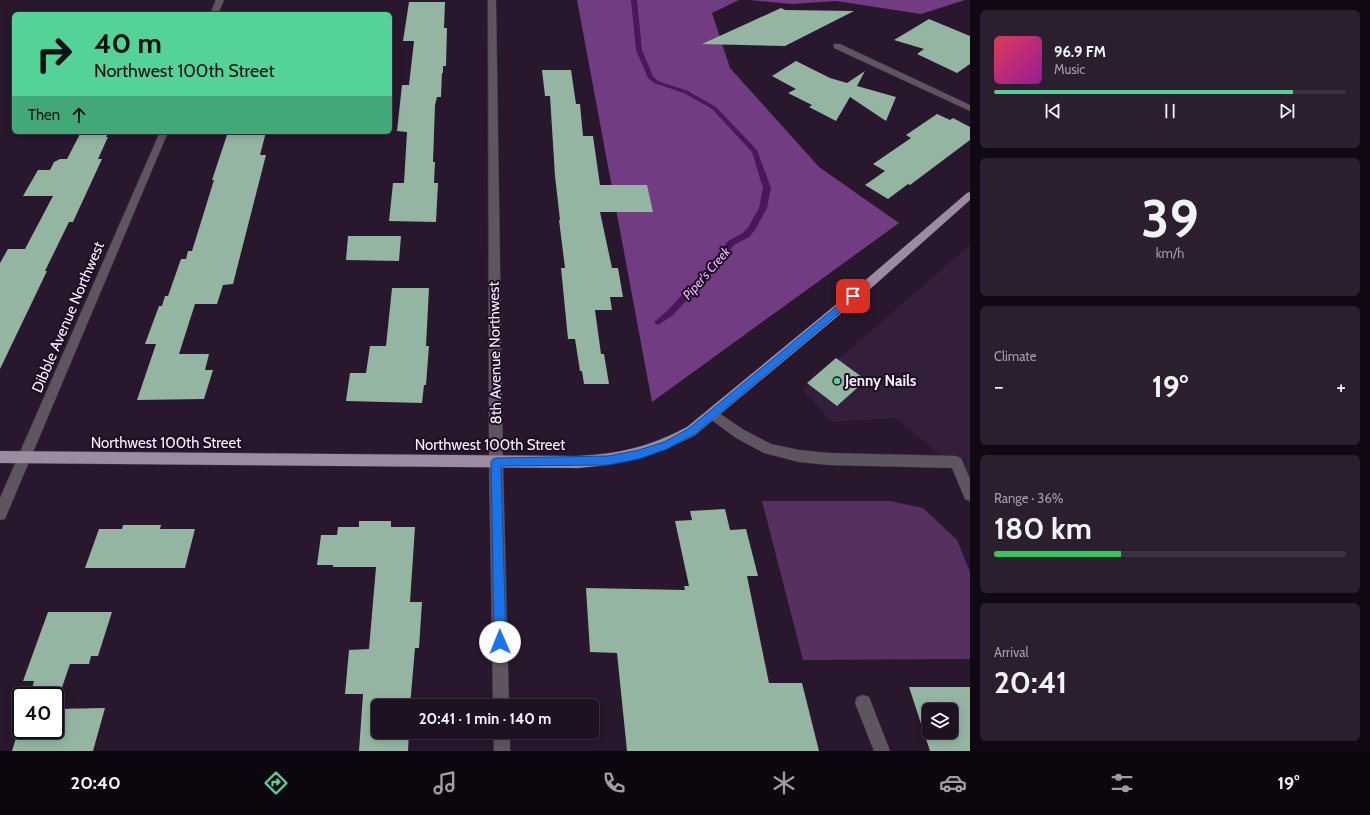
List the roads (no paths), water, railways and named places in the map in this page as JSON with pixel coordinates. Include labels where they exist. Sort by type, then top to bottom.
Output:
[{"type":"main road","name":"Northwest 100th Street","points":[[0,457],[496,462],[608,461],[639,455],[667,445],[691,432],[865,287],[970,195]]},
{"type":"street","points":[[215,12],[220,0]]},
{"type":"street","name":"8th Avenue Northwest","points":[[492,0],[496,462],[501,699]]},
{"type":"street","points":[[838,46],[970,108]]},
{"type":"street","name":"Dibble Avenue Northwest","points":[[0,514],[163,134]]},
{"type":"street","points":[[713,414],[740,434],[769,449],[799,456],[828,459],[956,462],[970,495]]},
{"type":"street","points":[[863,703],[882,751]]},
{"type":"street","points":[[502,739],[502,751]]},
{"type":"waterway","name":"Piper's Creek","points":[[634,0],[639,50],[650,77],[656,82],[686,92],[714,108],[755,152],[767,188],[763,208],[752,228],[746,235],[731,243],[712,268],[670,313],[658,322]]},
{"type":"place","name":"Jenny Nails","points":[[837,381]]}]
